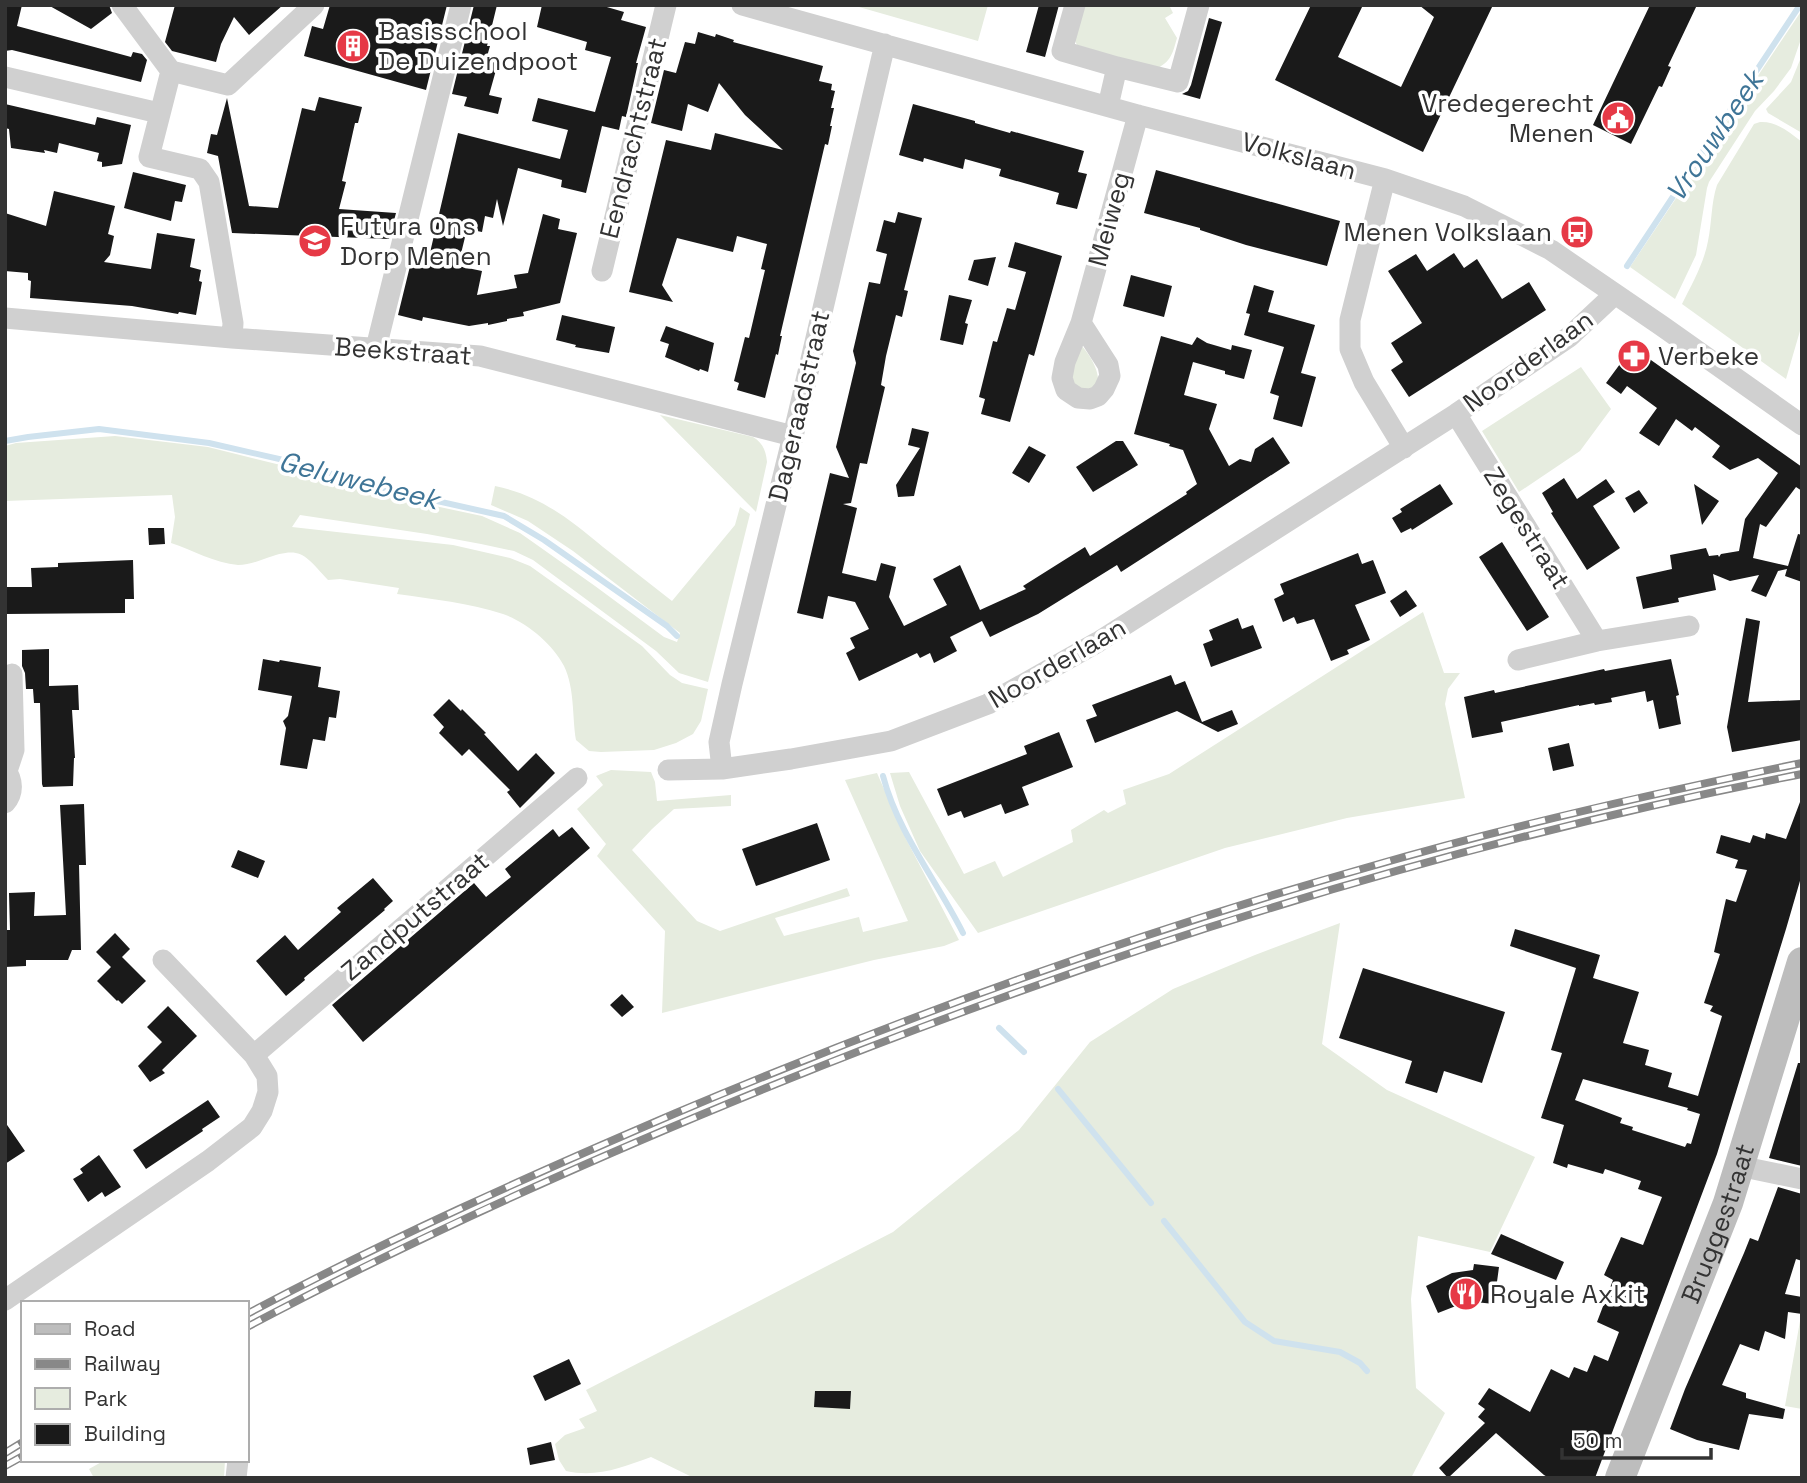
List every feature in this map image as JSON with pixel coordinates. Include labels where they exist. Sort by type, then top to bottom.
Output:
[{"type":"street","points":[[122,5],[171,71],[228,85],[314,5]]},
{"type":"street","points":[[376,348],[460,5]]},
{"type":"street","name":"Eendrachtstraat","points":[[602,271],[666,5]]},
{"type":"street","name":"Volkslaan","points":[[743,5],[1138,115],[1385,179],[1464,206],[1551,250],[1802,425]]},
{"type":"street","points":[[1075,5],[1062,51],[1178,82],[1199,5]]},
{"type":"street","name":"Dageraadstraat","points":[[722,769],[719,742],[721,731],[885,44]]},
{"type":"street","points":[[1108,106],[1116,67]]},
{"type":"street","points":[[171,71],[149,157],[200,169],[209,182],[233,323],[232,338]]},
{"type":"street","points":[[5,77],[159,113]]},
{"type":"street","name":"Meiweg","points":[[1081,323],[1138,115]]},
{"type":"street","points":[[1385,179],[1350,320],[1350,349],[1364,382],[1404,448]]},
{"type":"street","name":"Noorderlaan","points":[[668,770],[722,769],[891,741],[988,704],[1098,642],[1456,414],[1569,337],[1615,294]]},
{"type":"street","name":"Beekstraat","points":[[5,318],[480,356],[793,436]]},
{"type":"street","name":"Zegestraat","points":[[1456,414],[1597,641]]},
{"type":"street","points":[[1518,660],[1597,641],[1689,626]]},
{"type":"street","points":[[5,803],[12,790],[12,780],[6,770],[14,750],[12,674]]},
{"type":"street","name":"Zandputstraat","points":[[254,1055],[577,778]]},
{"type":"street","points":[[5,1300],[208,1161],[252,1127],[262,1111],[268,1092],[267,1076],[254,1055],[163,960]]},
{"type":"street","name":"Bruggestraat","points":[[1620,1478],[1728,1203],[1802,962]]},
{"type":"street","points":[[1739,1166],[1802,1179]]},
{"type":"green space","points":[[852,5],[988,5],[978,41]]},
{"type":"green space","points":[[1079,5],[1169,5],[1173,13],[1165,18],[1177,38],[1170,56],[1165,64],[1155,69],[1077,45],[1073,37]]},
{"type":"green space","points":[[1802,10],[1802,36],[1791,68],[1755,111],[1709,182],[1696,255],[1675,299],[1630,267]]},
{"type":"green space","points":[[1802,55],[1802,133],[1768,113],[1766,109],[1791,82]]},
{"type":"green space","points":[[1760,122],[1777,125],[1802,142],[1802,324],[1786,379],[1682,304],[1706,249],[1717,185],[1754,124]]},
{"type":"green space","points":[[1080,344],[1093,362],[1098,379],[1098,384],[1084,390],[1071,384],[1075,348]]},
{"type":"green space","points":[[1581,367],[1611,409],[1580,451],[1519,492],[1482,431]]},
{"type":"green space","points":[[660,415],[753,437],[759,442],[765,451],[767,462],[756,512]]},
{"type":"green space","points":[[115,436],[208,447],[305,471],[369,492],[482,516],[520,533],[664,637],[677,642],[680,633],[573,551],[528,521],[491,505],[495,486],[526,495],[553,509],[672,601],[735,525],[740,507],[750,514],[708,682],[679,673],[656,651],[533,560],[514,551],[427,534],[300,515],[292,527],[453,545],[510,558],[530,566],[642,646],[670,675],[682,683],[708,689],[701,721],[693,734],[654,750],[589,751],[576,740],[572,693],[568,675],[559,658],[530,628],[503,614],[464,604],[397,594],[399,588],[340,579],[328,580],[301,554],[286,553],[241,565],[212,559],[171,543],[175,517],[172,495],[5,501],[5,446]]},
{"type":"green space","points":[[1423,612],[1444,673],[1460,673],[1448,689],[1445,704],[1465,798],[1347,818],[1225,848],[978,933],[920,851],[900,806],[890,773],[909,772],[964,874],[995,861],[1003,877],[1073,842],[1071,830],[1104,810],[1108,813],[1126,804],[1123,790],[1169,774]]},
{"type":"green space","points":[[611,770],[651,772],[657,801],[731,795],[731,806],[674,809],[632,850],[697,921],[720,931],[847,888],[850,896],[775,918],[784,936],[859,917],[863,932],[908,921],[845,780],[877,773],[906,839],[959,940],[944,946],[874,960],[662,1013],[665,931],[597,856],[606,844],[577,809],[603,785],[596,776]]},
{"type":"green space","points":[[1340,923],[1322,1044],[1387,1090],[1535,1157],[1490,1252],[1418,1236],[1411,1299],[1416,1388],[1445,1413],[1411,1478],[694,1478],[651,1457],[599,1472],[566,1471],[559,1460],[555,1444],[565,1435],[585,1428],[579,1419],[597,1411],[586,1390],[893,1232],[1019,1130],[1090,1042],[1173,989]]},
{"type":"green space","points":[[1800,1321],[1802,1322],[1802,1409],[1785,1406]]},
{"type":"green space","points":[[101,1462],[225,1462],[224,1478],[94,1478],[89,1469]]},
{"type":"building","points":[[5,5],[22,5],[17,26],[131,57],[133,52],[142,54],[147,60],[141,82],[12,50],[5,51]]},
{"type":"building","points":[[48,5],[109,5],[112,13],[91,29]]},
{"type":"building","points":[[175,5],[283,5],[249,35],[234,17],[216,62],[172,51],[165,42]]},
{"type":"building","name":"Basisschool De Duizendpoot","points":[[330,5],[447,5],[426,90],[304,56],[312,26],[323,29]]},
{"type":"building","points":[[474,5],[497,5],[486,60],[498,63],[489,95],[502,98],[498,114],[464,106],[467,97],[452,94]]},
{"type":"building","points":[[542,5],[600,5],[624,12],[621,20],[646,27],[626,117],[622,116],[619,130],[602,126],[586,193],[561,187],[562,180],[518,168],[503,226],[497,199],[493,218],[485,216],[482,232],[467,229],[458,266],[482,271],[477,295],[517,288],[514,275],[528,273],[543,214],[560,219],[558,229],[577,233],[560,303],[523,312],[524,316],[488,325],[469,326],[423,317],[422,321],[398,315],[411,262],[421,266],[423,256],[429,257],[458,133],[560,159],[568,130],[532,121],[538,98],[595,112],[611,57],[585,50],[587,42],[537,27]]},
{"type":"building","points":[[1039,5],[1059,5],[1045,57],[1026,52]]},
{"type":"building","points":[[1311,5],[1363,5],[1338,57],[1401,87],[1434,17],[1419,5],[1493,5],[1423,152],[1275,80]]},
{"type":"building","points":[[1650,5],[1697,5],[1668,66],[1671,67],[1662,87],[1659,86],[1631,144],[1593,125]]},
{"type":"building","points":[[1209,18],[1222,22],[1200,99],[1182,94],[1188,91],[1191,85]]},
{"type":"building","points":[[698,32],[715,37],[716,34],[734,40],[733,42],[823,66],[819,81],[832,84],[831,90],[835,91],[828,145],[825,144],[780,336],[778,355],[776,354],[765,398],[737,390],[739,383],[734,381],[745,337],[749,338],[765,270],[761,269],[767,244],[737,236],[733,252],[677,238],[662,285],[673,302],[629,292],[666,140],[711,150],[715,133],[783,150],[745,115],[719,83],[708,112],[688,104],[682,131],[651,123],[664,70],[676,73],[685,42],[695,44]]},
{"type":"building","points":[[319,97],[362,107],[358,123],[355,123],[342,181],[346,182],[339,209],[396,213],[389,239],[232,233],[218,156],[207,153],[211,134],[217,135],[227,98],[249,206],[278,208],[302,108],[315,111]]},
{"type":"building","points":[[5,104],[95,125],[97,117],[131,125],[122,164],[102,167],[102,162],[97,161],[99,153],[59,143],[57,153],[11,148],[9,129],[5,128]]},
{"type":"building","points":[[913,104],[1010,133],[1011,131],[1084,151],[1078,172],[1087,174],[1077,209],[1056,204],[1059,193],[999,176],[1001,169],[965,159],[963,169],[924,158],[923,162],[899,155]]},
{"type":"building","points":[[1156,170],[1340,221],[1327,266],[1246,245],[1200,228],[1144,213]]},
{"type":"building","points":[[133,172],[186,185],[182,202],[175,201],[171,221],[124,208]]},
{"type":"building","points":[[54,191],[115,206],[108,234],[114,236],[110,255],[104,262],[151,269],[157,233],[195,239],[190,267],[201,270],[199,281],[202,282],[196,315],[132,306],[30,298],[31,281],[28,280],[28,273],[5,271],[5,213],[46,226]]},
{"type":"building","points":[[898,212],[922,218],[904,290],[908,291],[902,317],[896,315],[886,356],[881,385],[885,387],[867,464],[860,463],[851,503],[843,504],[857,508],[842,573],[876,581],[881,563],[896,567],[889,597],[904,626],[947,605],[933,579],[960,565],[980,610],[1026,589],[1023,586],[1085,547],[1090,556],[1187,494],[1186,492],[1197,484],[1183,450],[1134,434],[1161,336],[1192,345],[1197,337],[1231,350],[1232,345],[1252,350],[1244,379],[1193,362],[1184,395],[1217,404],[1209,429],[1229,466],[1240,459],[1251,462],[1255,449],[1273,437],[1290,463],[1121,572],[1117,565],[1038,614],[990,637],[982,621],[950,637],[957,651],[934,663],[930,653],[920,658],[917,653],[859,681],[846,653],[855,648],[850,638],[869,629],[855,602],[828,596],[823,619],[797,613],[830,473],[849,478],[836,447],[856,363],[853,351],[869,282],[880,284],[887,254],[876,251],[884,220],[895,223]]},
{"type":"building","points":[[1015,242],[1062,256],[1034,356],[1029,354],[1010,422],[981,414],[985,399],[979,397],[993,341],[997,342],[1007,308],[1015,310],[1026,272],[1008,267]]},
{"type":"building","points":[[1454,253],[1464,268],[1477,259],[1502,299],[1529,282],[1546,310],[1409,397],[1391,370],[1403,362],[1391,343],[1422,323],[1388,271],[1416,254],[1427,271]]},
{"type":"building","points":[[996,257],[988,286],[968,280],[974,260]]},
{"type":"building","points":[[1131,275],[1172,286],[1164,317],[1123,306]]},
{"type":"building","points":[[1254,285],[1274,291],[1268,312],[1315,325],[1301,373],[1316,377],[1302,427],[1273,419],[1279,396],[1270,393],[1284,347],[1244,335],[1250,314],[1246,313]]},
{"type":"building","points":[[949,295],[972,300],[965,323],[968,324],[963,345],[940,340]]},
{"type":"building","points":[[562,315],[615,327],[609,353],[575,347],[576,345],[556,340]]},
{"type":"building","points":[[666,326],[714,343],[708,372],[665,357],[669,344],[660,341]]},
{"type":"building","points":[[1634,348],[1802,467],[1802,491],[1796,487],[1766,527],[1760,524],[1753,558],[1788,566],[1798,534],[1802,535],[1802,582],[1785,576],[1787,569],[1778,571],[1766,597],[1751,591],[1759,575],[1730,581],[1713,574],[1716,590],[1678,598],[1679,602],[1643,609],[1636,577],[1672,569],[1670,555],[1706,548],[1709,556],[1719,557],[1721,554],[1739,551],[1745,519],[1778,473],[1758,458],[1730,470],[1712,457],[1720,446],[1695,427],[1692,431],[1676,419],[1659,446],[1639,433],[1657,408],[1627,386],[1621,394],[1606,383],[1627,349],[1630,351]]},
{"type":"building","points":[[912,428],[929,432],[914,496],[898,497],[896,485],[920,448],[908,445]]},
{"type":"building","points":[[1116,441],[1123,441],[1138,465],[1093,492],[1076,467]]},
{"type":"building","points":[[1029,446],[1046,455],[1029,483],[1012,473]]},
{"type":"building","points":[[1564,478],[1577,499],[1606,479],[1615,492],[1593,506],[1620,548],[1587,570],[1551,513],[1553,512],[1542,493]]},
{"type":"building","points":[[1440,484],[1453,504],[1412,530],[1411,528],[1401,533],[1392,518],[1402,512],[1400,509]]},
{"type":"building","points":[[1694,484],[1719,501],[1702,525]]},
{"type":"building","points":[[1639,490],[1648,503],[1634,513],[1625,498]]},
{"type":"building","points":[[148,528],[164,528],[165,544],[149,545]]},
{"type":"building","points":[[1502,542],[1549,617],[1527,631],[1479,557]]},
{"type":"building","points":[[1358,553],[1362,564],[1373,560],[1386,593],[1355,605],[1370,640],[1347,650],[1349,654],[1331,661],[1314,619],[1297,624],[1294,617],[1283,622],[1274,599],[1284,594],[1280,584]]},
{"type":"building","points":[[133,560],[134,599],[125,599],[125,613],[5,614],[5,587],[32,587],[31,568],[58,567],[58,563]]},
{"type":"building","points":[[1406,590],[1417,606],[1400,617],[1390,601]]},
{"type":"building","points":[[1238,618],[1242,629],[1253,625],[1262,648],[1211,667],[1203,644],[1213,640],[1209,630]]},
{"type":"building","points":[[1746,618],[1760,621],[1748,702],[1802,700],[1802,740],[1732,752],[1727,727]]},
{"type":"building","points":[[49,649],[49,686],[78,685],[79,710],[72,710],[75,758],[73,786],[43,787],[42,784],[40,703],[34,703],[33,689],[26,689],[22,650]]},
{"type":"building","points":[[263,659],[321,667],[318,687],[340,691],[336,718],[329,717],[325,741],[313,739],[307,769],[280,765],[286,728],[283,721],[288,716],[292,696],[258,690]]},
{"type":"building","points":[[1671,659],[1679,695],[1676,696],[1681,724],[1659,729],[1653,700],[1647,702],[1645,691],[1611,698],[1612,702],[1579,705],[1501,722],[1503,732],[1472,738],[1464,697],[1494,690],[1495,693],[1604,669],[1605,671]]},
{"type":"building","points":[[1171,675],[1175,685],[1185,681],[1202,722],[1232,710],[1238,724],[1218,732],[1177,711],[1095,743],[1086,720],[1097,716],[1092,705]]},
{"type":"building","points":[[449,699],[486,733],[484,734],[518,771],[536,753],[555,773],[520,808],[507,792],[510,790],[469,749],[462,756],[439,733],[444,727],[433,715]]},
{"type":"building","points":[[1059,732],[1073,767],[1022,787],[1029,805],[1005,814],[1001,804],[964,818],[961,811],[948,816],[937,789],[1027,754],[1024,746]]},
{"type":"building","points":[[1569,743],[1574,766],[1553,771],[1548,748]]},
{"type":"building","points":[[1802,802],[1802,874],[1786,929],[1717,1154],[1595,1478],[1549,1478],[1496,1433],[1448,1478],[1439,1468],[1485,1423],[1478,1417],[1485,1409],[1478,1404],[1489,1388],[1530,1412],[1551,1369],[1569,1378],[1574,1367],[1587,1372],[1594,1355],[1608,1361],[1619,1332],[1597,1322],[1613,1280],[1604,1275],[1621,1237],[1643,1245],[1662,1197],[1638,1189],[1641,1181],[1605,1169],[1603,1174],[1568,1164],[1567,1168],[1553,1163],[1564,1125],[1541,1118],[1562,1053],[1551,1050],[1576,968],[1510,946],[1515,929],[1600,955],[1593,978],[1639,992],[1623,1043],[1649,1050],[1645,1065],[1672,1073],[1668,1087],[1698,1096],[1722,1016],[1710,1011],[1713,1006],[1704,1003],[1720,954],[1714,952],[1726,899],[1736,902],[1747,870],[1735,868],[1738,860],[1716,853],[1721,835],[1750,843],[1753,835],[1765,839],[1766,833],[1786,839]],"holes":[[[1583,1079],[1688,1108],[1687,1110],[1700,1114],[1691,1144],[1687,1143],[1685,1147],[1632,1130],[1633,1127],[1620,1123],[1622,1118],[1575,1100]]]},
{"type":"building","points":[[84,804],[86,865],[79,865],[81,950],[72,950],[68,960],[26,960],[26,966],[5,967],[5,930],[10,930],[9,893],[35,892],[34,916],[66,915],[60,805]]},
{"type":"building","points":[[817,823],[830,860],[756,886],[742,849]]},
{"type":"building","points":[[572,827],[590,848],[363,1042],[332,1005],[474,883],[486,897],[511,877],[505,869],[553,829],[559,837]]},
{"type":"building","points":[[238,850],[265,861],[258,878],[231,867]]},
{"type":"building","points":[[373,878],[393,901],[286,996],[256,961],[285,935],[298,950],[341,912],[337,908]]},
{"type":"building","points":[[115,933],[130,949],[122,957],[146,981],[122,1004],[97,981],[111,967],[96,952]]},
{"type":"building","points":[[1363,968],[1505,1012],[1482,1083],[1444,1071],[1437,1093],[1405,1083],[1412,1061],[1339,1038]]},
{"type":"building","points":[[622,994],[634,1007],[622,1017],[610,1005]]},
{"type":"building","points":[[168,1006],[197,1036],[162,1070],[165,1073],[150,1082],[138,1066],[162,1042],[147,1027]]},
{"type":"building","points":[[1798,1063],[1802,1063],[1802,1166],[1769,1158]]},
{"type":"building","points":[[208,1100],[220,1117],[146,1169],[133,1150]]},
{"type":"building","points":[[5,1122],[25,1151],[5,1164]]},
{"type":"building","points":[[99,1155],[121,1187],[105,1197],[102,1192],[88,1202],[73,1179],[83,1173],[80,1169]]},
{"type":"building","points":[[1778,1187],[1802,1194],[1802,1261],[1796,1259],[1785,1294],[1802,1297],[1802,1314],[1788,1312],[1785,1339],[1765,1331],[1759,1351],[1740,1344],[1722,1385],[1746,1393],[1746,1398],[1785,1409],[1783,1419],[1749,1414],[1739,1450],[1697,1440],[1670,1429],[1750,1238],[1758,1241]]},
{"type":"building","points":[[1501,1234],[1564,1262],[1556,1280],[1491,1254]]},
{"type":"building","points":[[1474,1264],[1499,1267],[1494,1304],[1461,1304],[1438,1313],[1426,1286],[1452,1273],[1473,1270]]},
{"type":"building","points":[[569,1359],[581,1384],[545,1401],[533,1376]]},
{"type":"building","points":[[815,1391],[851,1391],[850,1409],[814,1407]]},
{"type":"building","points":[[551,1442],[555,1460],[530,1465],[527,1448]]},
{"type":"waterway","name":"Vrouwbeek","points":[[1627,266],[1800,5]]},
{"type":"waterway","name":"Geluwebeek","points":[[5,441],[99,429],[209,443],[301,464],[370,486],[504,516],[544,540],[667,626],[677,636]]},
{"type":"waterway","name":"Geluwebeek","points":[[883,776],[908,837],[963,933]]},
{"type":"waterway","name":"Geluwebeek","points":[[999,1028],[1024,1052]]},
{"type":"waterway","name":"Geluwebeek","points":[[1058,1089],[1151,1203]]},
{"type":"waterway","name":"Geluwebeek","points":[[1164,1221],[1245,1322],[1274,1341],[1340,1352],[1360,1363],[1367,1371]]},
{"type":"railway","points":[[248,1313],[406,1234],[622,1136],[846,1044],[1017,980],[1190,921],[1473,838],[1802,763]]},
{"type":"railway","points":[[248,1326],[442,1229],[641,1140],[901,1035],[1027,989],[1154,945],[1410,867],[1670,802],[1802,774]]},
{"type":"railway","points":[[5,1453],[21,1443]]},
{"type":"railway","points":[[5,1466],[21,1457]]},
{"type":"place","name":"Basisschool De Duizendpoot","points":[[353,46]]},
{"type":"place","name":"Vredegerecht Menen","points":[[1618,118]]},
{"type":"place","name":"Menen Volkslaan","points":[[1577,232]]},
{"type":"place","name":"Futura Ons Dorp Menen","points":[[315,241]]},
{"type":"place","name":"Verbeke","points":[[1634,356]]},
{"type":"place","name":"Royale Axkit","points":[[1466,1294]]}]
